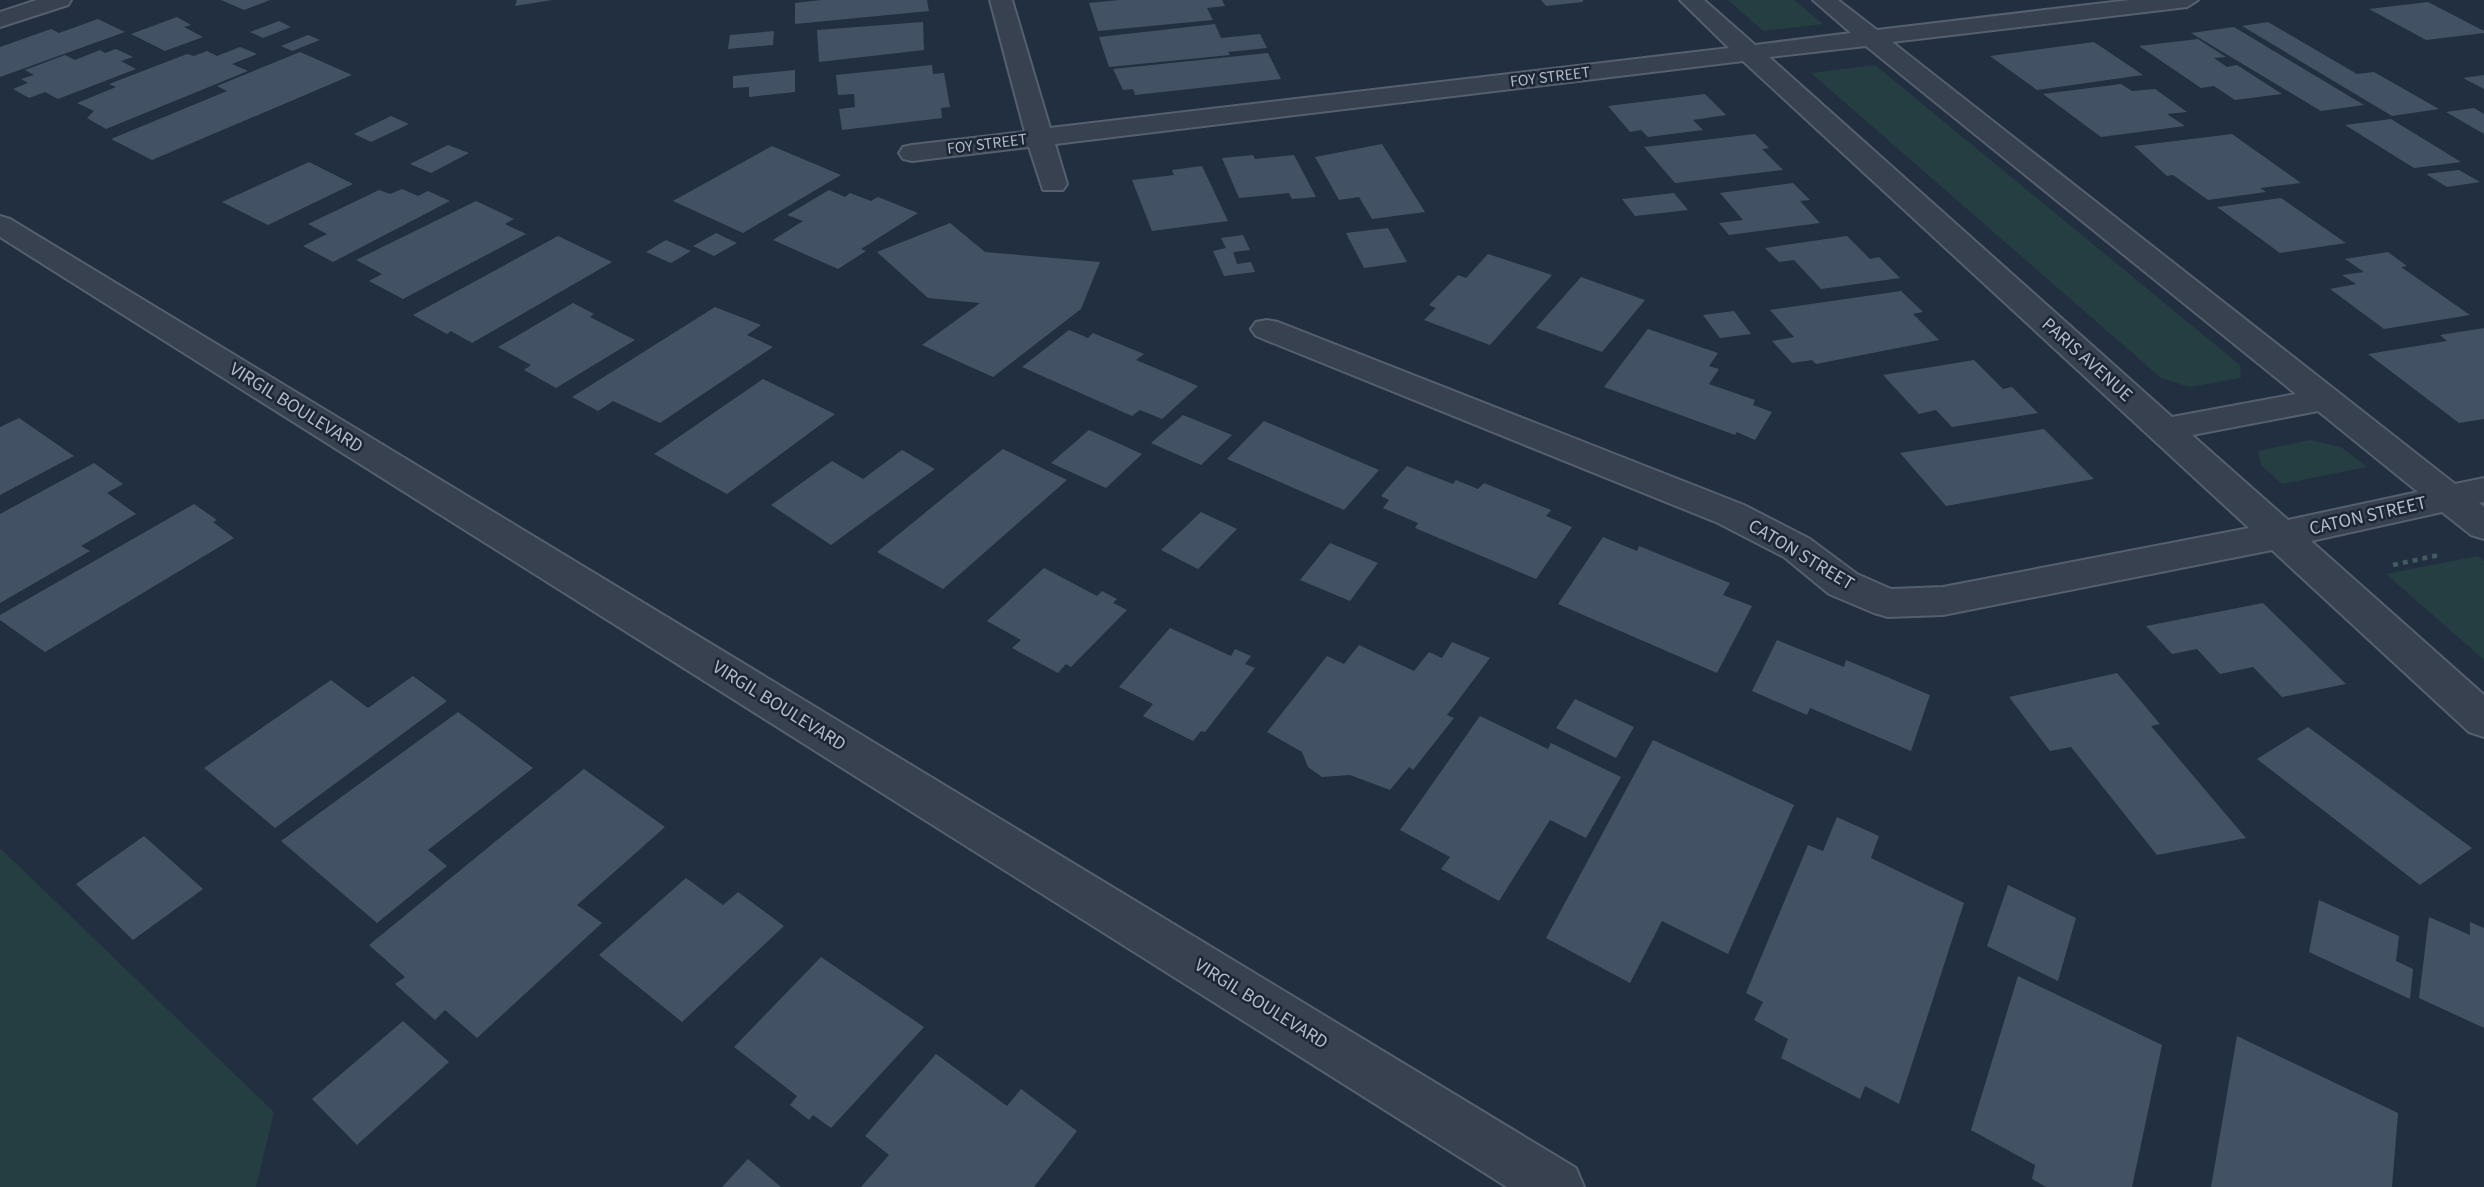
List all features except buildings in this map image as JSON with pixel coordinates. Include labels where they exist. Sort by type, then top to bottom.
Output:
[{"type":"street","points":[[0,20],[60,0]]},
{"type":"street","points":[[1001,0],[1053,184]]},
{"type":"street","name":"PARIS AVENUE","points":[[1691,0],[2484,720]]},
{"type":"street","points":[[1824,0],[2484,526]]},
{"type":"street","name":"FOY STREET","points":[[912,153],[2188,0]]},
{"type":"street","name":"VIRGIL BOULEVARD","points":[[0,225],[1558,1187]]},
{"type":"street","name":"CATON STREET","points":[[1267,329],[1731,513],[1797,548],[1843,584],[1888,603],[1943,601],[2281,535],[2484,490]]},
{"type":"street","points":[[2164,429],[2325,399]]},
{"type":"path","points":[[2390,566],[2442,555]]},
{"type":"green space","points":[[1728,0],[1794,0],[1823,24],[1763,31]]},
{"type":"green space","points":[[1875,65],[2240,365],[2241,378],[2189,387],[2161,378],[1811,73]]},
{"type":"green space","points":[[2310,440],[2341,447],[2367,467],[2282,484],[2261,465],[2258,451]]},
{"type":"green space","points":[[2478,556],[2484,561],[2484,660],[2386,574]]},
{"type":"green space","points":[[0,848],[274,1112],[256,1187],[0,1187]]}]
